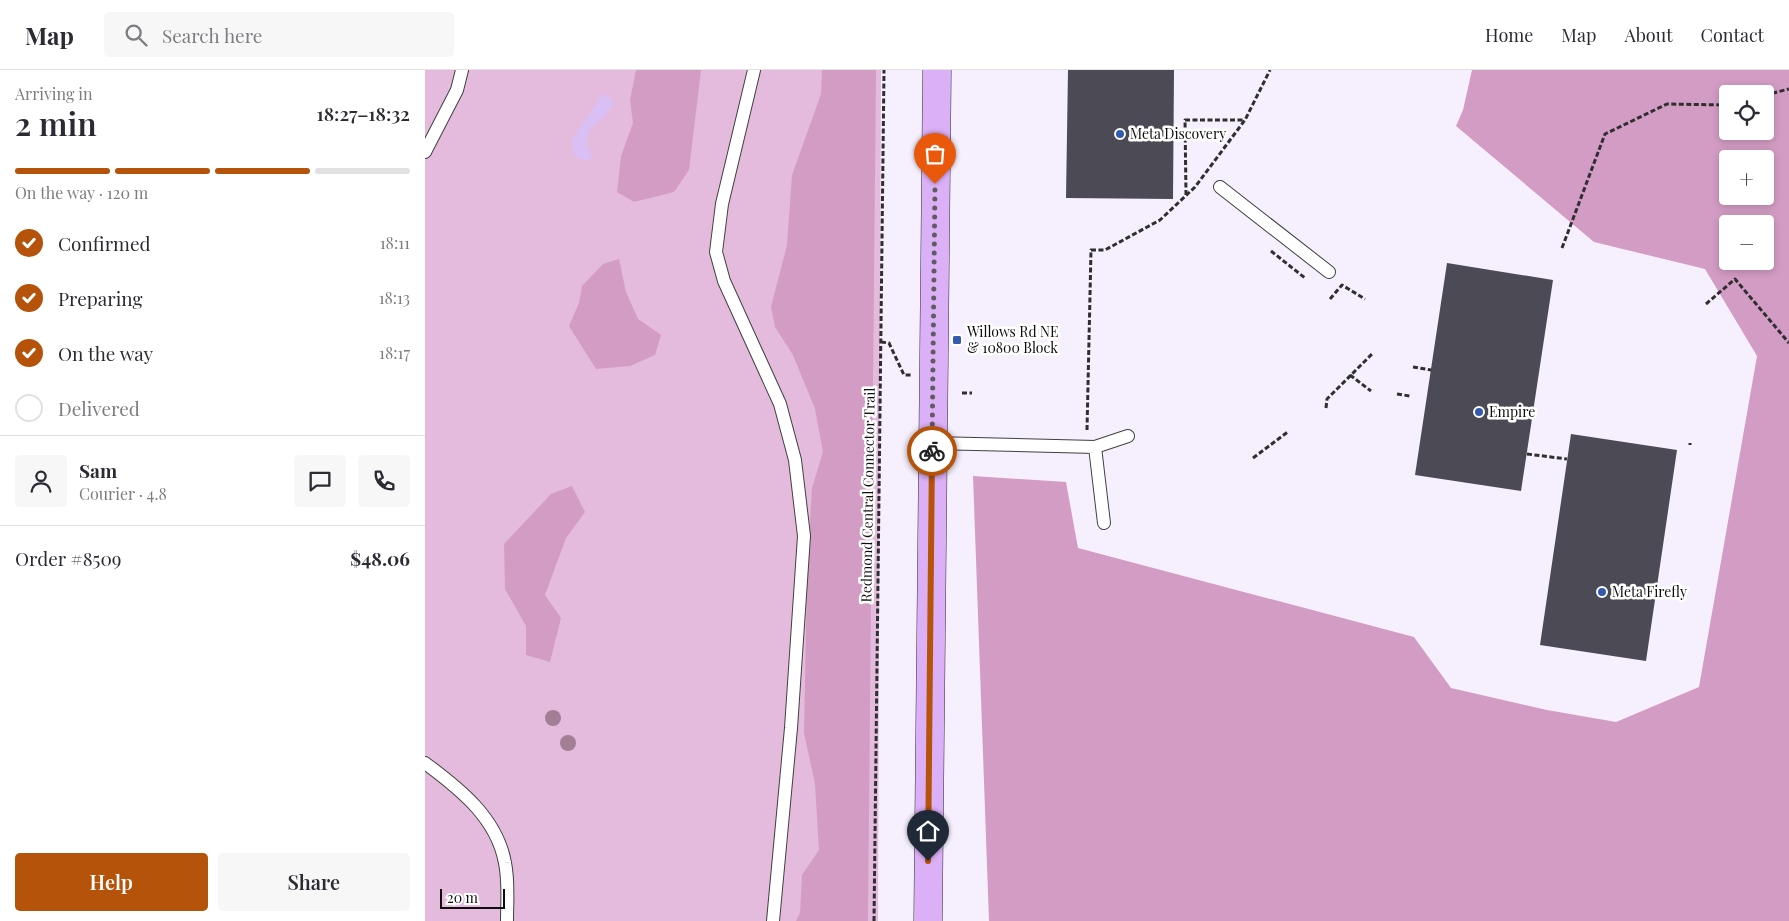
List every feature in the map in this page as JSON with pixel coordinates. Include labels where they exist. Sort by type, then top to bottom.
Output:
[{"type":"main road","points":[[927,921],[937,70]]},
{"type":"lane","points":[[425,152],[457,90],[462,70]]},
{"type":"lane","points":[[754,70],[722,204],[716,252],[724,281],[779,404],[795,460],[804,536],[791,728],[773,921]]},
{"type":"lane","points":[[1220,186],[1329,272]]},
{"type":"lane","points":[[932,443],[1095,447],[1128,436]]},
{"type":"lane","points":[[1095,447],[1104,523]]},
{"type":"lane","points":[[425,764],[453,783],[477,806],[494,830],[505,862],[507,921]]},
{"type":"path","name":"Redmond Central Connector Trail","points":[[874,921],[884,70]]},
{"type":"path","points":[[1087,431],[1091,250],[1105,250],[1160,220],[1186,196],[1205,175],[1245,120],[1271,70]]},
{"type":"path","points":[[1774,93],[1789,89]]},
{"type":"path","points":[[1562,248],[1605,134],[1667,104],[1719,105]]},
{"type":"path","points":[[1186,196],[1185,120],[1245,120]]},
{"type":"path","points":[[1271,251],[1305,278]]},
{"type":"path","points":[[1706,304],[1735,278],[1789,343]]},
{"type":"path","points":[[1330,299],[1342,285],[1365,299]]},
{"type":"path","points":[[881,342],[889,343],[904,375],[912,375]]},
{"type":"path","points":[[1325,408],[1327,399],[1372,354]]},
{"type":"path","points":[[1413,367],[1431,370]]},
{"type":"path","points":[[1350,375],[1371,391]]},
{"type":"path","points":[[962,393],[972,393]]},
{"type":"path","points":[[1397,394],[1410,396]]},
{"type":"path","points":[[1253,458],[1289,431]]},
{"type":"path","points":[[1527,454],[1567,459]]},
{"type":"shaded area","points":[[425,70],[881,70],[878,921],[425,921]]},
{"type":"shaded area","points":[[636,70],[701,70],[689,170],[674,192],[634,202],[617,192],[621,156],[633,123],[630,100]]},
{"type":"shaded area","points":[[822,70],[876,70],[868,921],[796,921],[800,913],[802,875],[819,850],[815,784],[804,733],[807,574],[812,488],[823,452],[815,409],[793,355],[775,327],[771,307],[787,245],[792,175],[821,94]]},
{"type":"shaded area","points":[[1472,70],[1789,70],[1789,921],[989,921],[973,476],[1066,482],[1078,548],[1414,637],[1451,688],[1547,710],[1616,722],[1699,687],[1757,356],[1705,269],[1594,242],[1456,126],[1463,110]]},
{"type":"shaded area","points":[[619,259],[626,292],[638,319],[661,335],[655,355],[630,366],[596,369],[569,326],[579,303],[582,286],[603,264]]},
{"type":"shaded area","points":[[572,486],[585,512],[566,538],[545,595],[561,618],[550,662],[526,655],[526,626],[505,589],[504,544],[551,494]]},
{"type":"sand","points":[[605,94],[614,101],[606,115],[588,132],[587,144],[592,157],[587,161],[575,157],[571,141],[601,96]]},
{"type":"building","name":"Meta Discovery","points":[[1068,70],[1174,70],[1173,199],[1066,198]]},
{"type":"building","name":"Empire","points":[[1447,263],[1553,280],[1521,491],[1415,475]]},
{"type":"building","name":"Meta Firefly","points":[[1571,434],[1677,450],[1646,661],[1540,645]]},
{"type":"way so far","points":[[932,451],[935,184]]},
{"type":"place","name":"Meta Discovery","points":[[1120,134]]},
{"type":"place","name":"Willows Rd NE & 10800 Block","points":[[957,340]]},
{"type":"place","name":"Empire","points":[[1479,412]]},
{"type":"place","name":"Meta Firefly","points":[[1602,592]]},
{"type":"route","points":[[928,861],[932,451]]}]
